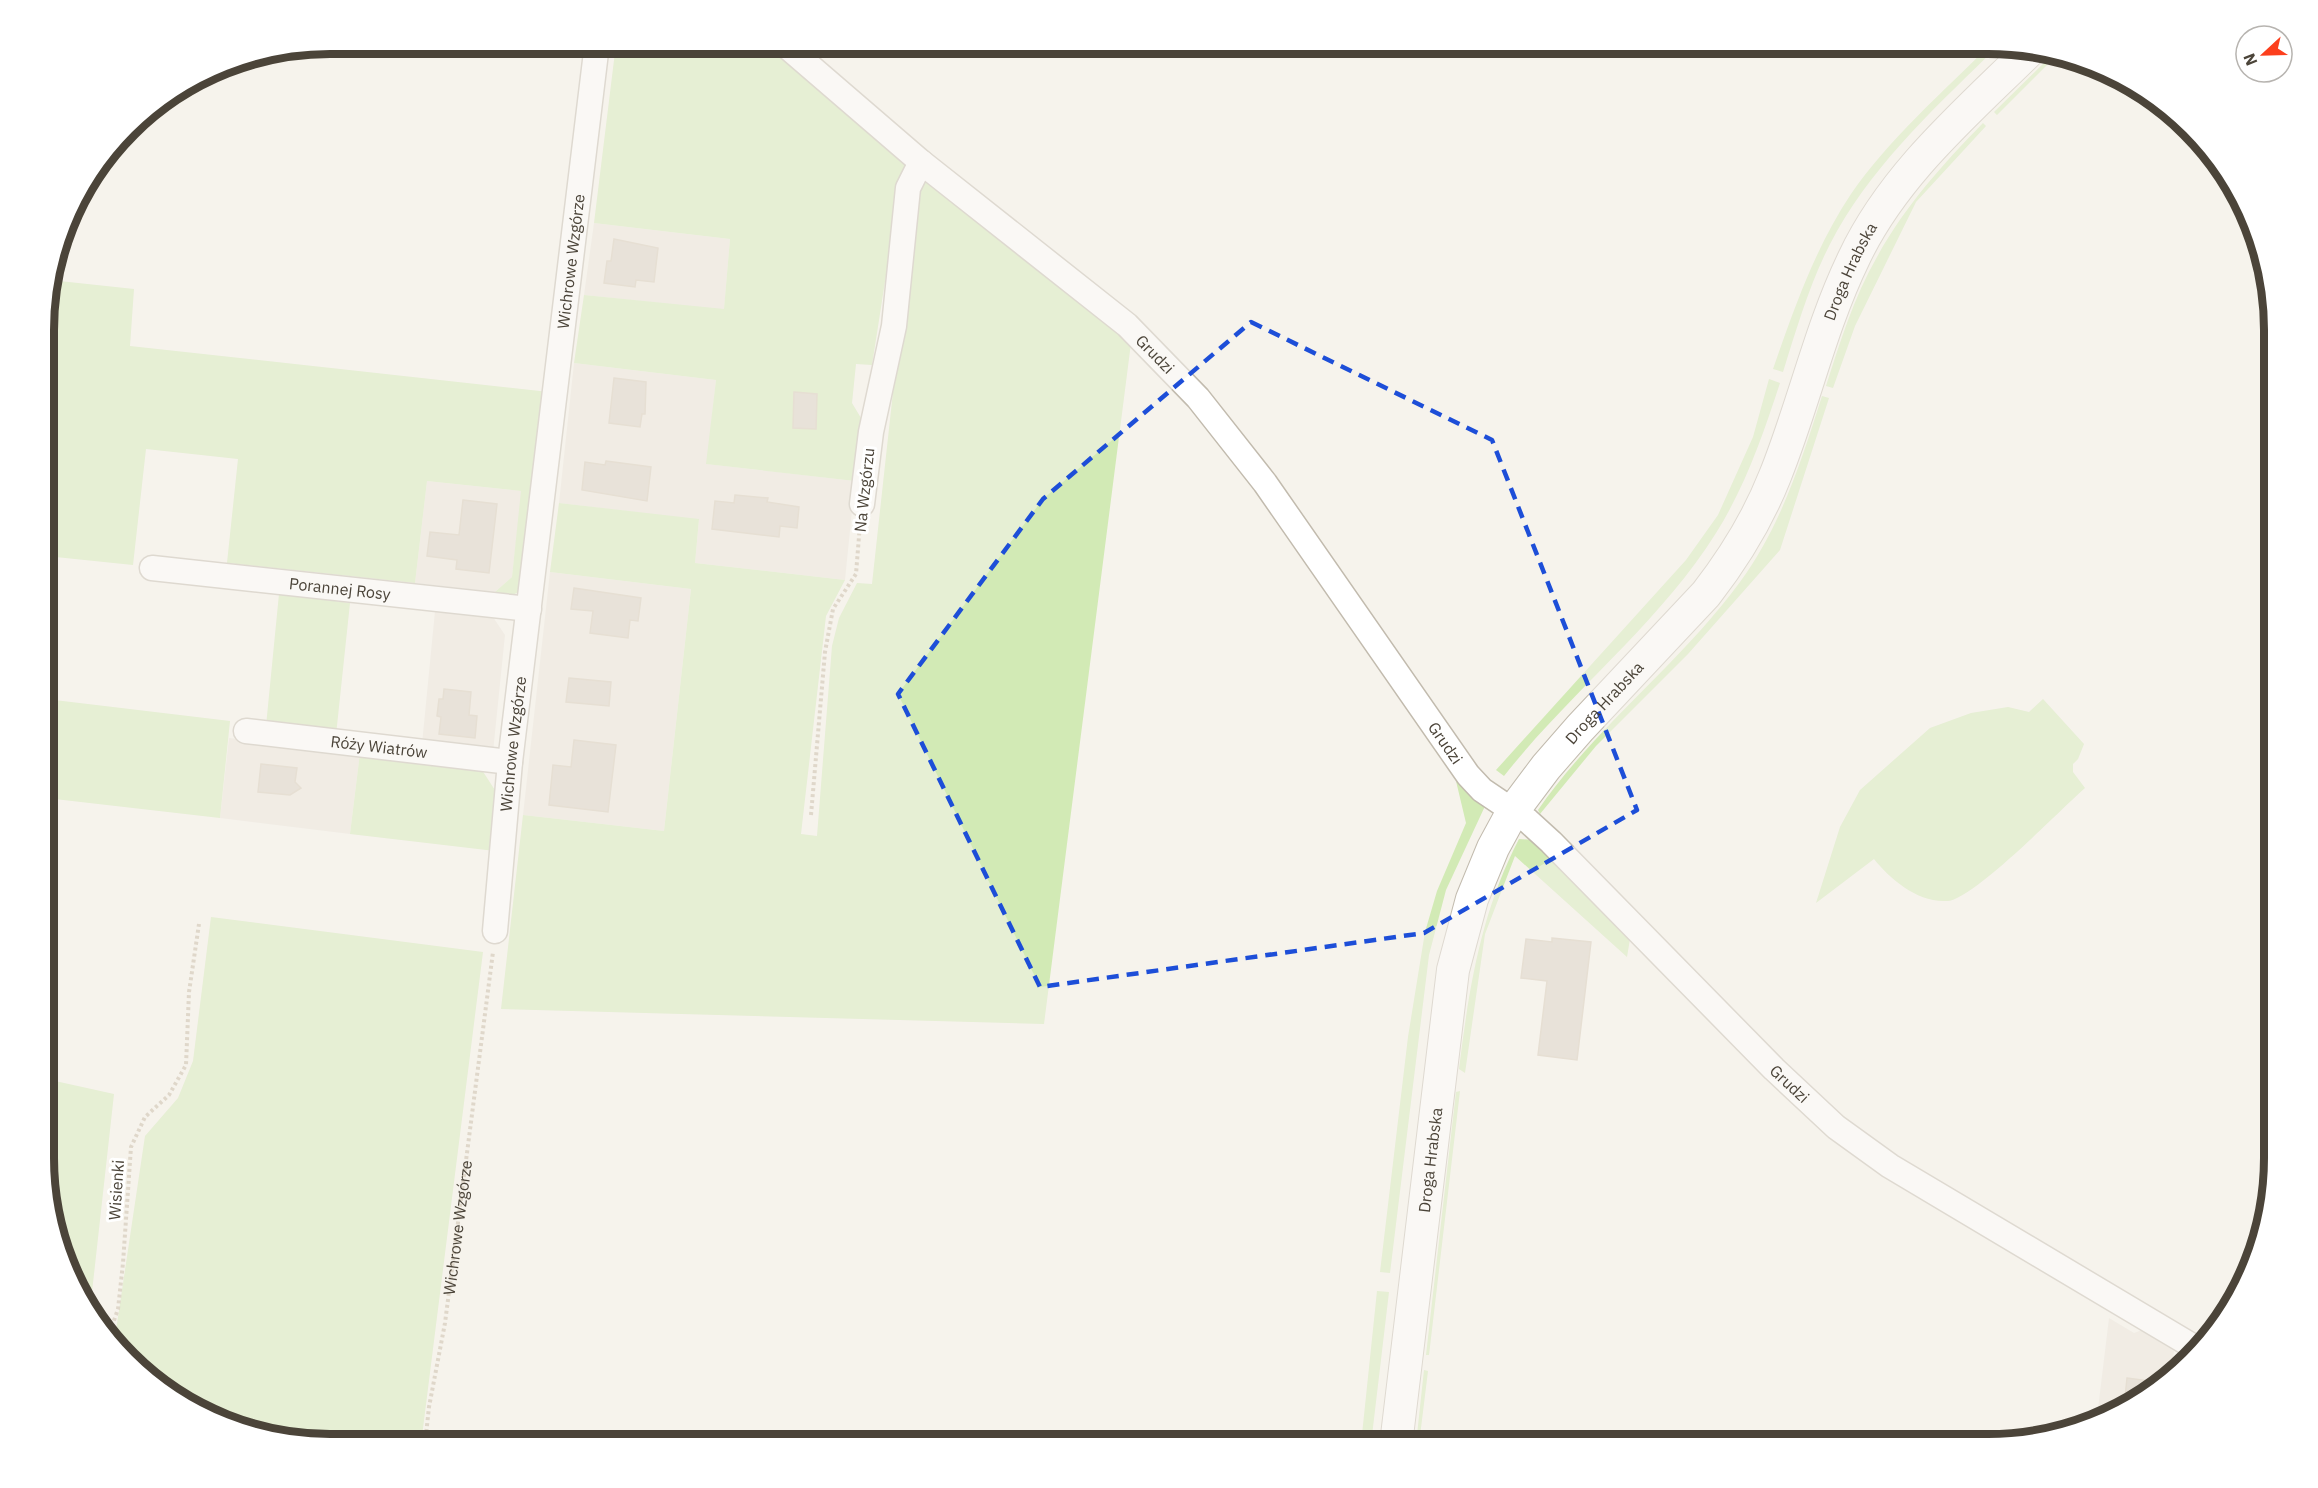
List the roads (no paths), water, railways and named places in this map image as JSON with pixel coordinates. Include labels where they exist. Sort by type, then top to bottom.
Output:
[{"type":"street","name":"Wichrowe Wzgórze","points":[[495,931],[510,762],[596,54]]},
{"type":"street","name":"Grudzi","points":[[796,54],[921,162],[1127,325],[1198,398],[1265,483],[1468,775],[1482,790],[1513,811],[1551,842],[1774,1069],[1836,1127],[1890,1167],[2191,1345]]},
{"type":"street","name":"Droga Hrabska","points":[[1397,1434],[1436,1096],[1455,960],[1465,917],[1482,871],[1513,811],[1546,767],[1664,640],[1724,571],[1758,513],[1775,476],[1829,316],[1855,255],[1873,224],[1892,194],[1930,150],[2024,56]]},
{"type":"street","name":"Na Wzgórzu","points":[[862,504],[871,432],[894,326],[908,188],[921,162]]},
{"type":"street","name":"Porannej Rosy","points":[[152,567],[529,609]]},
{"type":"street","name":"Róży Wiatrów","points":[[246,731],[510,762]]}]
